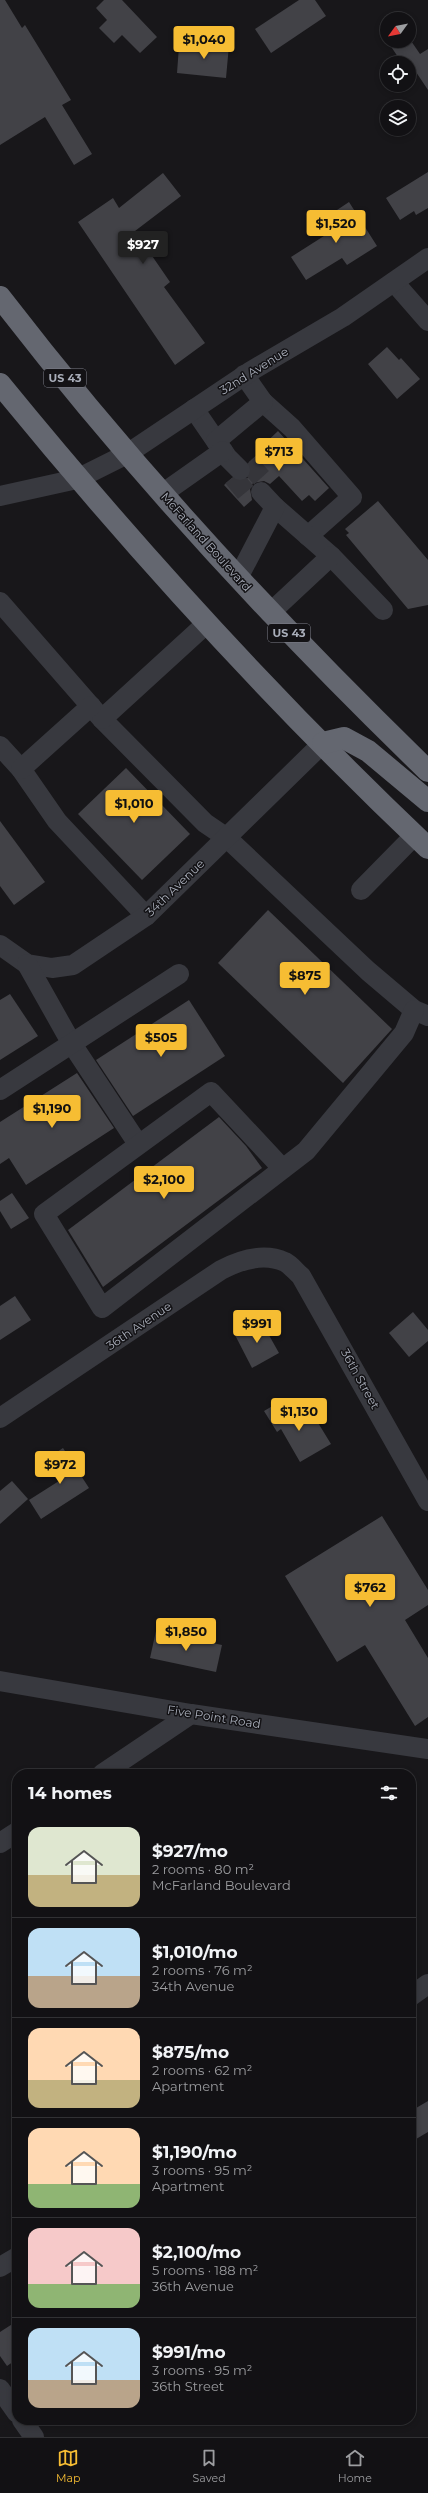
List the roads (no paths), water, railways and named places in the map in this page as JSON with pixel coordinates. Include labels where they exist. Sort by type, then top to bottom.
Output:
[{"type":"highway","name":"McFarland Boulevard","points":[[0,297],[162,494],[270,613],[352,698],[428,771]]},
{"type":"highway","points":[[0,384],[77,479],[206,624],[322,743],[421,841]]},
{"type":"highway","points":[[322,743],[344,738],[368,751],[428,801]]},
{"type":"street","name":"32nd Avenue","points":[[0,496],[77,479],[128,454],[244,375],[343,317],[428,258]]},
{"type":"street","points":[[394,282],[428,321]]},
{"type":"street","points":[[244,375],[263,402],[292,428],[352,497],[308,536]]},
{"type":"street","points":[[162,494],[231,460],[263,402]]},
{"type":"street","points":[[194,409],[231,460]]},
{"type":"street","points":[[238,578],[266,497],[331,556],[383,610]]},
{"type":"street","points":[[270,613],[331,556]]},
{"type":"street","points":[[2,608],[96,712],[205,823],[227,838],[368,971],[421,1013],[306,1152],[102,1308],[44,1214],[211,1092],[283,1169]]},
{"type":"street","points":[[21,769],[96,712],[206,624]]},
{"type":"street","name":"34th Avenue","points":[[0,945],[27,964],[52,968],[73,965],[146,916],[322,743]]},
{"type":"street","points":[[0,746],[21,769],[57,821],[146,916]]},
{"type":"street","points":[[361,890],[421,841]]},
{"type":"street","points":[[27,964],[72,1044],[138,1144]]},
{"type":"street","points":[[0,1090],[180,974]]},
{"type":"street","name":"36th Avenue","points":[[0,1418],[221,1270],[241,1260],[262,1257],[285,1262]]},
{"type":"street","name":"36th Street","points":[[285,1262],[301,1276],[313,1294],[428,1501]]},
{"type":"street","name":"Five Point Road","points":[[0,1681],[191,1714],[428,1749]]},
{"type":"street","points":[[109,1769],[191,1714]]},
{"type":"street","points":[[0,1843],[12,1835]]},
{"type":"street","points":[[416,1992],[428,1984]]},
{"type":"street","points":[[0,2267],[12,2260]]},
{"type":"street","points":[[0,2389],[12,2406]]},
{"type":"street","points":[[26,2425],[34,2437]]},
{"type":"tunnel","points":[[248,463],[268,485]]},
{"type":"tunnel","points":[[233,477],[252,500]]}]
